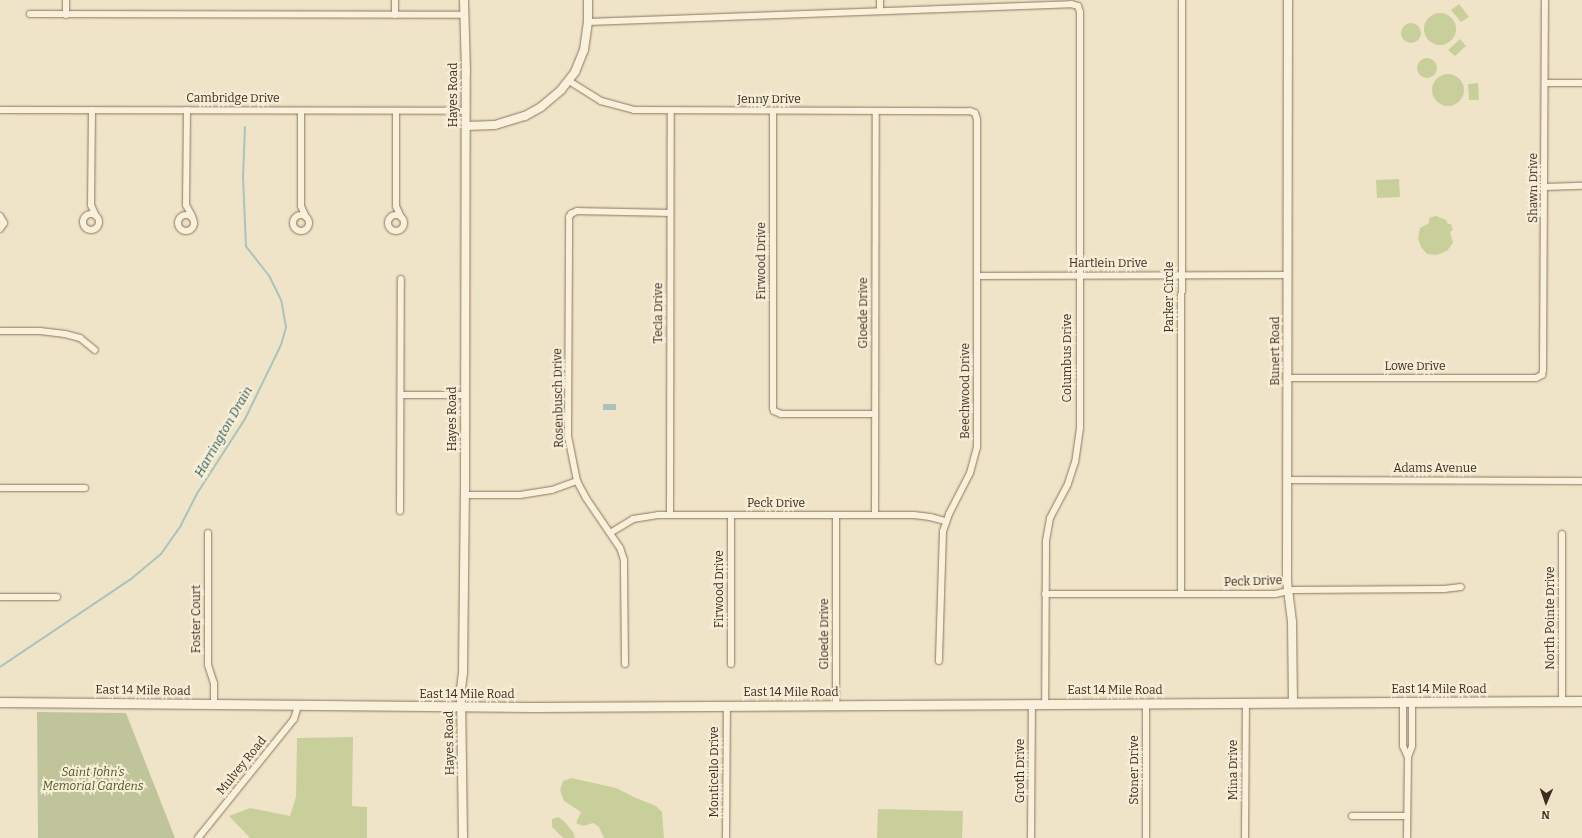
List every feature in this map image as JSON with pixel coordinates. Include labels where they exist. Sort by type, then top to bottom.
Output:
[{"type":"main road","name":"East 14 Mile Road","points":[[0,702],[461,707],[1582,701]]},
{"type":"street","points":[[66,0],[66,14]]},
{"type":"street","points":[[395,0],[395,15]]},
{"type":"street","name":"Hayes Road","points":[[463,838],[461,707],[465,495],[466,111],[464,0]]},
{"type":"street","points":[[466,126],[495,125],[525,116],[541,107],[569,81],[584,50],[588,22],[588,0]]},
{"type":"street","points":[[588,22],[880,11],[880,0]]},
{"type":"street","name":"Parker Circle","points":[[1181,594],[1182,0]]},
{"type":"street","name":"Bunert Road","points":[[1288,0],[1287,480],[1288,592],[1292,622],[1293,702]]},
{"type":"street","name":"Shawn Drive","points":[[1542,375],[1544,370],[1545,0]]},
{"type":"street","name":"Columbus Drive","points":[[880,11],[1072,4],[1078,6],[1080,12],[1078,446],[1071,475],[1048,526],[1045,550],[1045,704]]},
{"type":"street","points":[[30,14],[464,15]]},
{"type":"street","name":"Jenny Drive","points":[[569,81],[585,92],[613,105],[634,110],[970,110],[976,113]]},
{"type":"street","points":[[1545,83],[1582,83]]},
{"type":"street","name":"Cambridge Drive","points":[[0,110],[466,111]]},
{"type":"street","points":[[91,205],[99,221],[98,226],[94,230],[89,230],[83,223],[91,205],[92,110]]},
{"type":"street","points":[[186,206],[194,221],[194,226],[190,230],[180,228],[178,223],[186,206],[187,110]]},
{"type":"street","points":[[301,111],[301,206],[308,224],[306,229],[302,231],[296,230],[293,226],[293,221],[301,206]]},
{"type":"street","points":[[396,111],[396,206],[404,221],[403,227],[400,230],[394,231],[388,226],[388,221],[396,206]]},
{"type":"street","name":"Tecla Drive","points":[[670,515],[671,111]]},
{"type":"street","name":"Firwood Drive","points":[[773,111],[772,404],[774,411],[781,414],[875,414]]},
{"type":"street","name":"Gloede Drive","points":[[875,515],[876,111]]},
{"type":"street","name":"Beechwood Drive","points":[[939,661],[941,542],[945,521],[970,473],[977,447],[978,119],[976,113]]},
{"type":"street","points":[[1545,186],[1582,186]]},
{"type":"street","name":"Rosenbusch Drive","points":[[625,664],[624,560],[620,548],[586,498],[577,481],[568,436],[569,228],[571,214],[577,212],[670,213]]},
{"type":"street","points":[[0,215],[4,223],[0,229]]},
{"type":"street","points":[[296,216],[301,215],[306,217]]},
{"type":"street","points":[[391,217],[396,215],[401,217]]},
{"type":"street","points":[[86,216],[96,216]]},
{"type":"street","points":[[182,216],[192,216]]},
{"type":"street","name":"Hartlein Drive","points":[[977,276],[1288,275]]},
{"type":"street","points":[[400,511],[401,279]]},
{"type":"street","points":[[0,331],[40,331],[66,334],[80,338],[95,350]]},
{"type":"street","name":"Lowe Drive","points":[[1288,378],[1536,378],[1542,375]]},
{"type":"street","points":[[401,394],[465,395]]},
{"type":"street","name":"Adams Avenue","points":[[1287,480],[1582,481]]},
{"type":"street","points":[[465,495],[520,495],[552,490],[577,481]]},
{"type":"street","points":[[0,488],[85,488]]},
{"type":"street","name":"Peck Drive","points":[[610,533],[633,519],[645,516],[670,515],[914,515],[945,521]]},
{"type":"street","name":"Firwood Drive","points":[[730,664],[731,515]]},
{"type":"street","name":"Gloede Drive","points":[[836,515],[836,705]]},
{"type":"street","name":"Foster Court","points":[[208,533],[208,665],[214,683],[214,704]]},
{"type":"street","name":"North Pointe Drive","points":[[1562,534],[1562,701]]},
{"type":"street","name":"Peck Drive","points":[[1045,594],[1275,594],[1304,590],[1444,589],[1461,587]]},
{"type":"street","points":[[0,597],[56,597]]},
{"type":"street","points":[[1407,702],[1412,746],[1408,757],[1407,838]]},
{"type":"street","name":"Stoner Drive","points":[[1146,703],[1146,838]]},
{"type":"street","name":"Mina Drive","points":[[1245,838],[1246,703]]},
{"type":"street","name":"Groth Drive","points":[[1032,704],[1032,838]]},
{"type":"street","name":"Monticello Drive","points":[[726,838],[727,705]]},
{"type":"street","name":"Mulvey Road","points":[[198,838],[294,719],[298,706]]},
{"type":"street","points":[[1352,816],[1407,816]]},
{"type":"green space","points":[[1459,4],[1469,17],[1461,22],[1451,10]]},
{"type":"green space","points":[[1437,13],[1443,13],[1453,20],[1456,29],[1455,35],[1449,42],[1443,45],[1437,45],[1427,38],[1424,32],[1424,26],[1431,16]]},
{"type":"green space","points":[[1411,23],[1418,26],[1421,33],[1418,40],[1411,43],[1404,40],[1401,33],[1404,26]]},
{"type":"green space","points":[[1460,39],[1466,46],[1455,56],[1448,50]]},
{"type":"green space","points":[[1427,58],[1434,61],[1437,68],[1434,75],[1427,78],[1420,75],[1417,68],[1420,61]]},
{"type":"green space","points":[[1451,74],[1457,76],[1462,81],[1464,90],[1462,99],[1457,104],[1445,106],[1439,104],[1434,99],[1432,87],[1434,81],[1439,76]]},
{"type":"green space","points":[[1478,83],[1479,100],[1469,100],[1468,84]]},
{"type":"green space","points":[[1399,179],[1400,197],[1377,198],[1376,180]]},
{"type":"green space","points":[[1436,216],[1446,220],[1448,224],[1451,224],[1453,230],[1450,232],[1453,243],[1447,251],[1437,255],[1427,254],[1421,247],[1418,238],[1420,228],[1429,223],[1429,218]]},
{"type":"green space","name":"Saint John's Memorial Gardens","points":[[37,712],[126,713],[175,838],[38,838]]},
{"type":"green space","points":[[353,737],[352,806],[367,807],[367,838],[250,838],[229,816],[250,808],[290,816],[296,797],[297,738]]},
{"type":"green space","points":[[571,778],[616,788],[656,806],[662,812],[664,838],[604,838],[599,827],[593,823],[583,826],[576,823],[581,812],[564,801],[560,790],[563,781]]},
{"type":"green space","points":[[878,809],[963,811],[962,838],[877,838]]},
{"type":"green space","points":[[558,817],[564,821],[573,832],[575,838],[563,838],[552,827],[552,819]]},
{"type":"water","points":[[603,404],[616,404],[616,410],[603,410]]},
{"type":"waterway","name":"Harrington Drain","points":[[0,667],[131,579],[161,554],[181,525],[198,492],[245,419],[281,345],[286,327],[281,300],[270,277],[246,246],[243,178],[245,127]]}]
